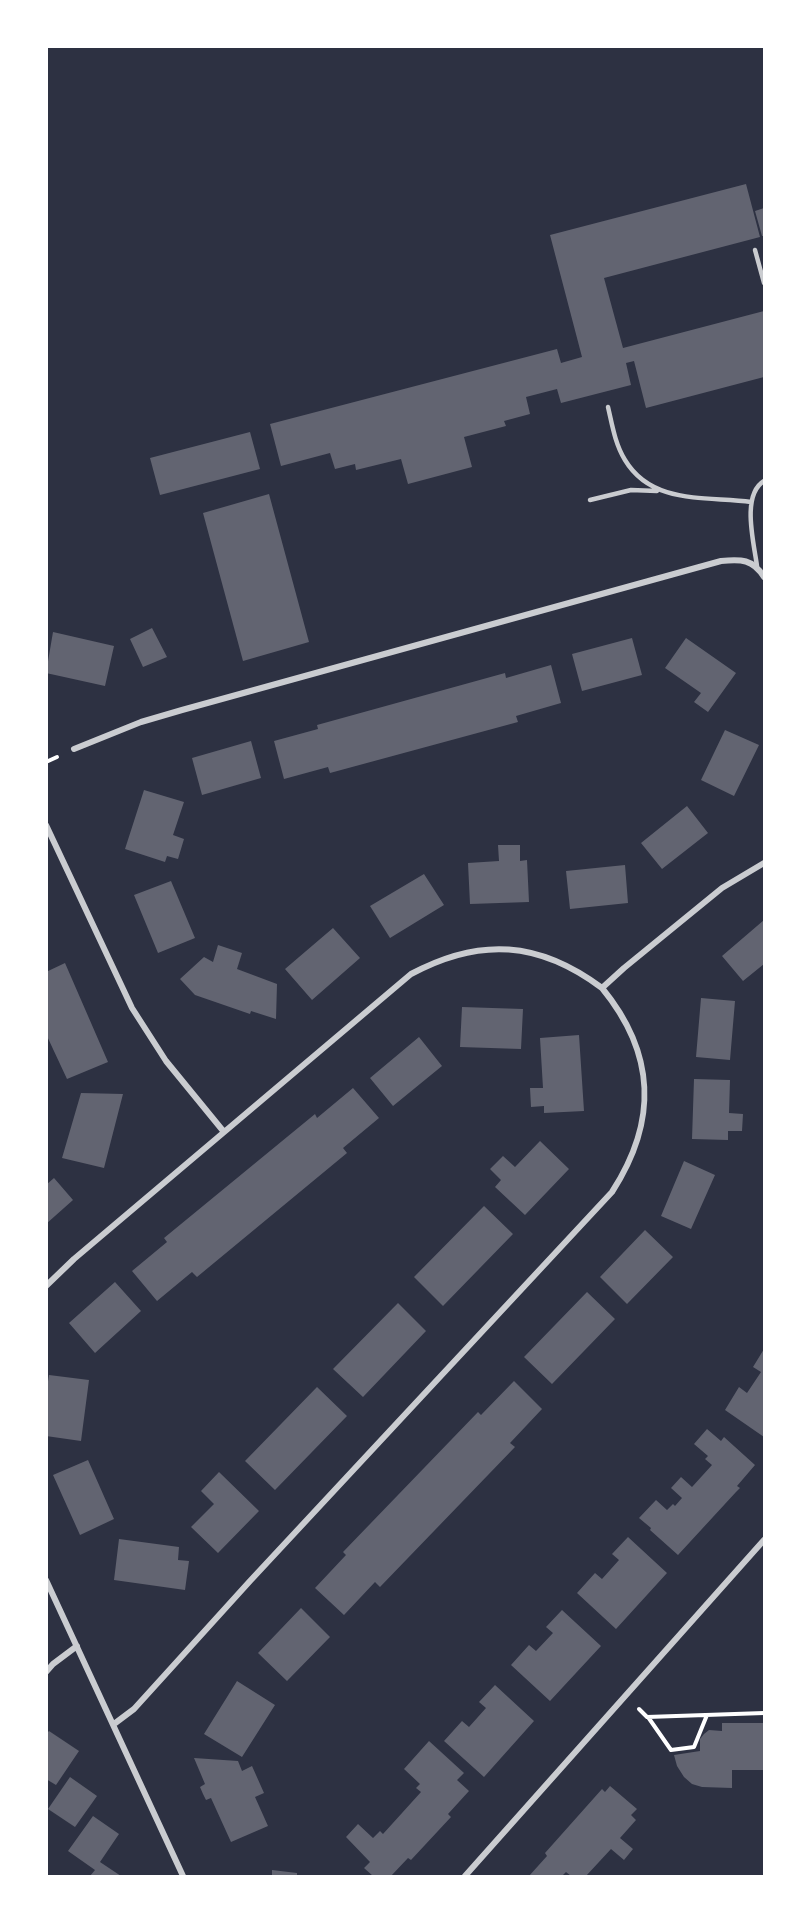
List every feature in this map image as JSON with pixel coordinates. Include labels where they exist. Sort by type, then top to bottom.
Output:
[{"type":"street","points":[[74,749],[141,722],[182,710],[721,561],[738,559],[757,566],[765,577]]},
{"type":"street","points":[[46,825],[132,1008],[166,1061],[224,1132]]},
{"type":"street","points":[[602,988],[722,888],[765,863]]},
{"type":"street","points":[[46,1286],[74,1259],[411,974],[431,963],[476,950],[499,949],[522,951],[565,964],[602,988],[622,1015],[637,1046],[645,1090],[644,1117],[638,1144],[627,1169],[612,1192],[134,1709],[114,1724]]},
{"type":"street","points":[[465,1876],[765,1540]]},
{"type":"street","points":[[46,1580],[183,1876]]},
{"type":"street","points":[[46,1672],[77,1646]]},
{"type":"lane","points":[[755,250],[765,283]]},
{"type":"lane","points":[[608,407],[617,443],[625,460],[641,479],[660,491]]},
{"type":"lane","points":[[757,566],[751,502],[758,485],[765,481]]},
{"type":"lane","points":[[590,500],[631,490],[660,491],[683,496],[751,502]]},
{"type":"path","points":[[626,1696],[647,1717],[671,1750],[694,1747],[707,1715]]},
{"type":"path","points":[[647,1717],[765,1713]]},
{"type":"building","points":[[746,184],[760,237],[604,278],[623,348],[764,311],[764,377],[646,408],[634,361],[626,363],[631,385],[561,403],[557,389],[526,397],[530,414],[504,421],[506,426],[464,437],[472,467],[408,484],[401,459],[356,470],[355,464],[335,469],[330,453],[281,466],[270,424],[557,349],[561,363],[582,357],[550,235]]},
{"type":"building","points":[[764,208],[764,236],[762,236],[755,211]]},
{"type":"building","points":[[250,432],[260,469],[160,495],[150,458]]},
{"type":"building","points":[[269,494],[309,642],[243,661],[203,513]]},
{"type":"building","points":[[152,628],[167,657],[143,667],[130,639]]},
{"type":"building","points":[[53,632],[114,646],[105,686],[46,673]]},
{"type":"building","points":[[632,638],[642,675],[582,691],[572,654]]},
{"type":"building","points":[[686,638],[736,673],[708,712],[694,702],[701,693],[665,668]]},
{"type":"building","points":[[551,665],[561,703],[516,716],[518,722],[330,773],[328,767],[284,779],[274,741],[318,729],[317,725],[505,673],[506,678]]},
{"type":"building","points":[[725,730],[759,745],[734,796],[701,780]]},
{"type":"building","points":[[251,741],[261,778],[202,795],[192,758]]},
{"type":"building","points":[[144,790],[184,802],[173,835],[184,839],[178,859],[167,856],[165,862],[125,849]]},
{"type":"building","points":[[687,806],[708,833],[662,869],[641,843]]},
{"type":"building","points":[[498,845],[520,845],[520,861],[527,860],[529,902],[470,904],[468,863],[499,861]]},
{"type":"building","points":[[625,865],[628,903],[570,909],[566,871]]},
{"type":"building","points":[[424,874],[444,905],[390,938],[370,906]]},
{"type":"building","points":[[171,881],[195,938],[158,953],[134,895]]},
{"type":"building","points":[[764,920],[764,964],[743,981],[722,956]]},
{"type":"building","points":[[333,928],[360,958],[312,1000],[285,969]]},
{"type":"building","points":[[218,945],[242,953],[237,969],[277,984],[276,1019],[251,1011],[250,1014],[195,995],[180,979],[204,957],[213,962]]},
{"type":"building","points":[[65,963],[108,1062],[67,1079],[46,1034],[46,972]]},
{"type":"building","points":[[701,998],[735,1001],[730,1060],[696,1057]]},
{"type":"building","points":[[462,1007],[523,1009],[521,1049],[460,1047]]},
{"type":"building","points":[[579,1035],[584,1111],[544,1113],[544,1106],[531,1107],[530,1088],[543,1088],[540,1038]]},
{"type":"building","points":[[419,1037],[442,1066],[393,1106],[370,1078]]},
{"type":"building","points":[[694,1079],[730,1080],[729,1113],[743,1114],[742,1131],[728,1131],[728,1140],[692,1139]]},
{"type":"building","points":[[353,1088],[379,1118],[343,1148],[347,1153],[197,1277],[192,1272],[157,1301],[132,1271],[167,1242],[164,1238],[315,1114],[317,1118]]},
{"type":"building","points":[[81,1093],[123,1094],[104,1168],[62,1158]]},
{"type":"building","points":[[540,1141],[569,1169],[525,1215],[495,1187],[501,1180],[490,1169],[503,1156],[515,1167]]},
{"type":"building","points":[[684,1161],[715,1175],[691,1229],[661,1216]]},
{"type":"building","points":[[54,1178],[73,1200],[46,1224],[46,1185]]},
{"type":"building","points":[[484,1206],[513,1234],[443,1306],[414,1277]]},
{"type":"building","points":[[645,1230],[673,1257],[627,1304],[600,1277]]},
{"type":"building","points":[[115,1282],[141,1311],[95,1353],[69,1323]]},
{"type":"building","points":[[587,1292],[615,1319],[552,1384],[524,1357]]},
{"type":"building","points":[[398,1303],[426,1331],[363,1397],[333,1369]]},
{"type":"building","points":[[764,1349],[764,1437],[725,1410],[739,1387],[747,1393],[761,1372],[753,1367]]},
{"type":"building","points":[[49,1375],[89,1380],[81,1441],[46,1436],[46,1394]]},
{"type":"building","points":[[514,1381],[542,1409],[510,1443],[515,1447],[380,1587],[375,1582],[344,1615],[315,1588],[346,1555],[343,1552],[478,1412],[481,1415]]},
{"type":"building","points":[[317,1387],[347,1416],[275,1490],[245,1461]]},
{"type":"building","points":[[707,1429],[721,1441],[724,1437],[755,1465],[737,1486],[740,1488],[678,1555],[639,1518],[656,1500],[667,1510],[673,1504],[675,1506],[682,1498],[671,1488],[681,1477],[692,1487],[712,1465],[705,1459],[708,1456],[694,1444]]},
{"type":"building","points":[[88,1460],[114,1519],[80,1535],[53,1475]]},
{"type":"building","points":[[219,1472],[259,1511],[218,1553],[191,1527],[214,1504],[201,1491]]},
{"type":"building","points":[[628,1537],[667,1573],[616,1629],[577,1593],[595,1573],[602,1579],[619,1560],[612,1554]]},
{"type":"building","points":[[119,1539],[179,1547],[178,1560],[189,1561],[185,1590],[114,1580]]},
{"type":"building","points":[[301,1608],[330,1637],[287,1681],[258,1653]]},
{"type":"building","points":[[562,1610],[601,1646],[550,1701],[511,1665],[529,1645],[536,1651],[553,1633],[546,1627]]},
{"type":"building","points":[[237,1681],[275,1705],[242,1757],[204,1734]]},
{"type":"building","points":[[495,1685],[534,1721],[484,1777],[444,1741],[462,1721],[469,1727],[486,1708],[479,1702]]},
{"type":"building","points":[[722,1723],[764,1723],[764,1770],[732,1770],[732,1788],[702,1787],[692,1784],[677,1766],[674,1755],[700,1751],[700,1739],[709,1730],[722,1731]]},
{"type":"building","points":[[49,1731],[79,1751],[56,1785],[46,1779],[46,1734]]},
{"type":"building","points":[[429,1741],[464,1773],[457,1780],[469,1791],[448,1814],[451,1817],[411,1860],[408,1858],[391,1876],[373,1876],[364,1868],[370,1862],[346,1837],[358,1824],[373,1838],[380,1831],[383,1834],[421,1792],[416,1788],[420,1784],[404,1769]]},
{"type":"building","points":[[194,1758],[238,1761],[242,1771],[252,1766],[264,1793],[255,1797],[268,1826],[231,1842],[211,1798],[206,1800],[203,1794],[200,1787],[205,1784]]},
{"type":"building","points":[[70,1777],[97,1796],[75,1827],[48,1809]]},
{"type":"building","points":[[610,1786],[637,1809],[631,1815],[636,1820],[620,1838],[633,1849],[624,1860],[611,1849],[586,1876],[571,1876],[566,1872],[562,1876],[529,1876],[547,1856],[545,1853],[602,1789],[605,1792]]},
{"type":"building","points":[[93,1816],[119,1834],[100,1862],[121,1876],[90,1876],[95,1870],[68,1851]]},
{"type":"building","points":[[272,1870],[297,1873],[297,1876],[272,1876]]}]
